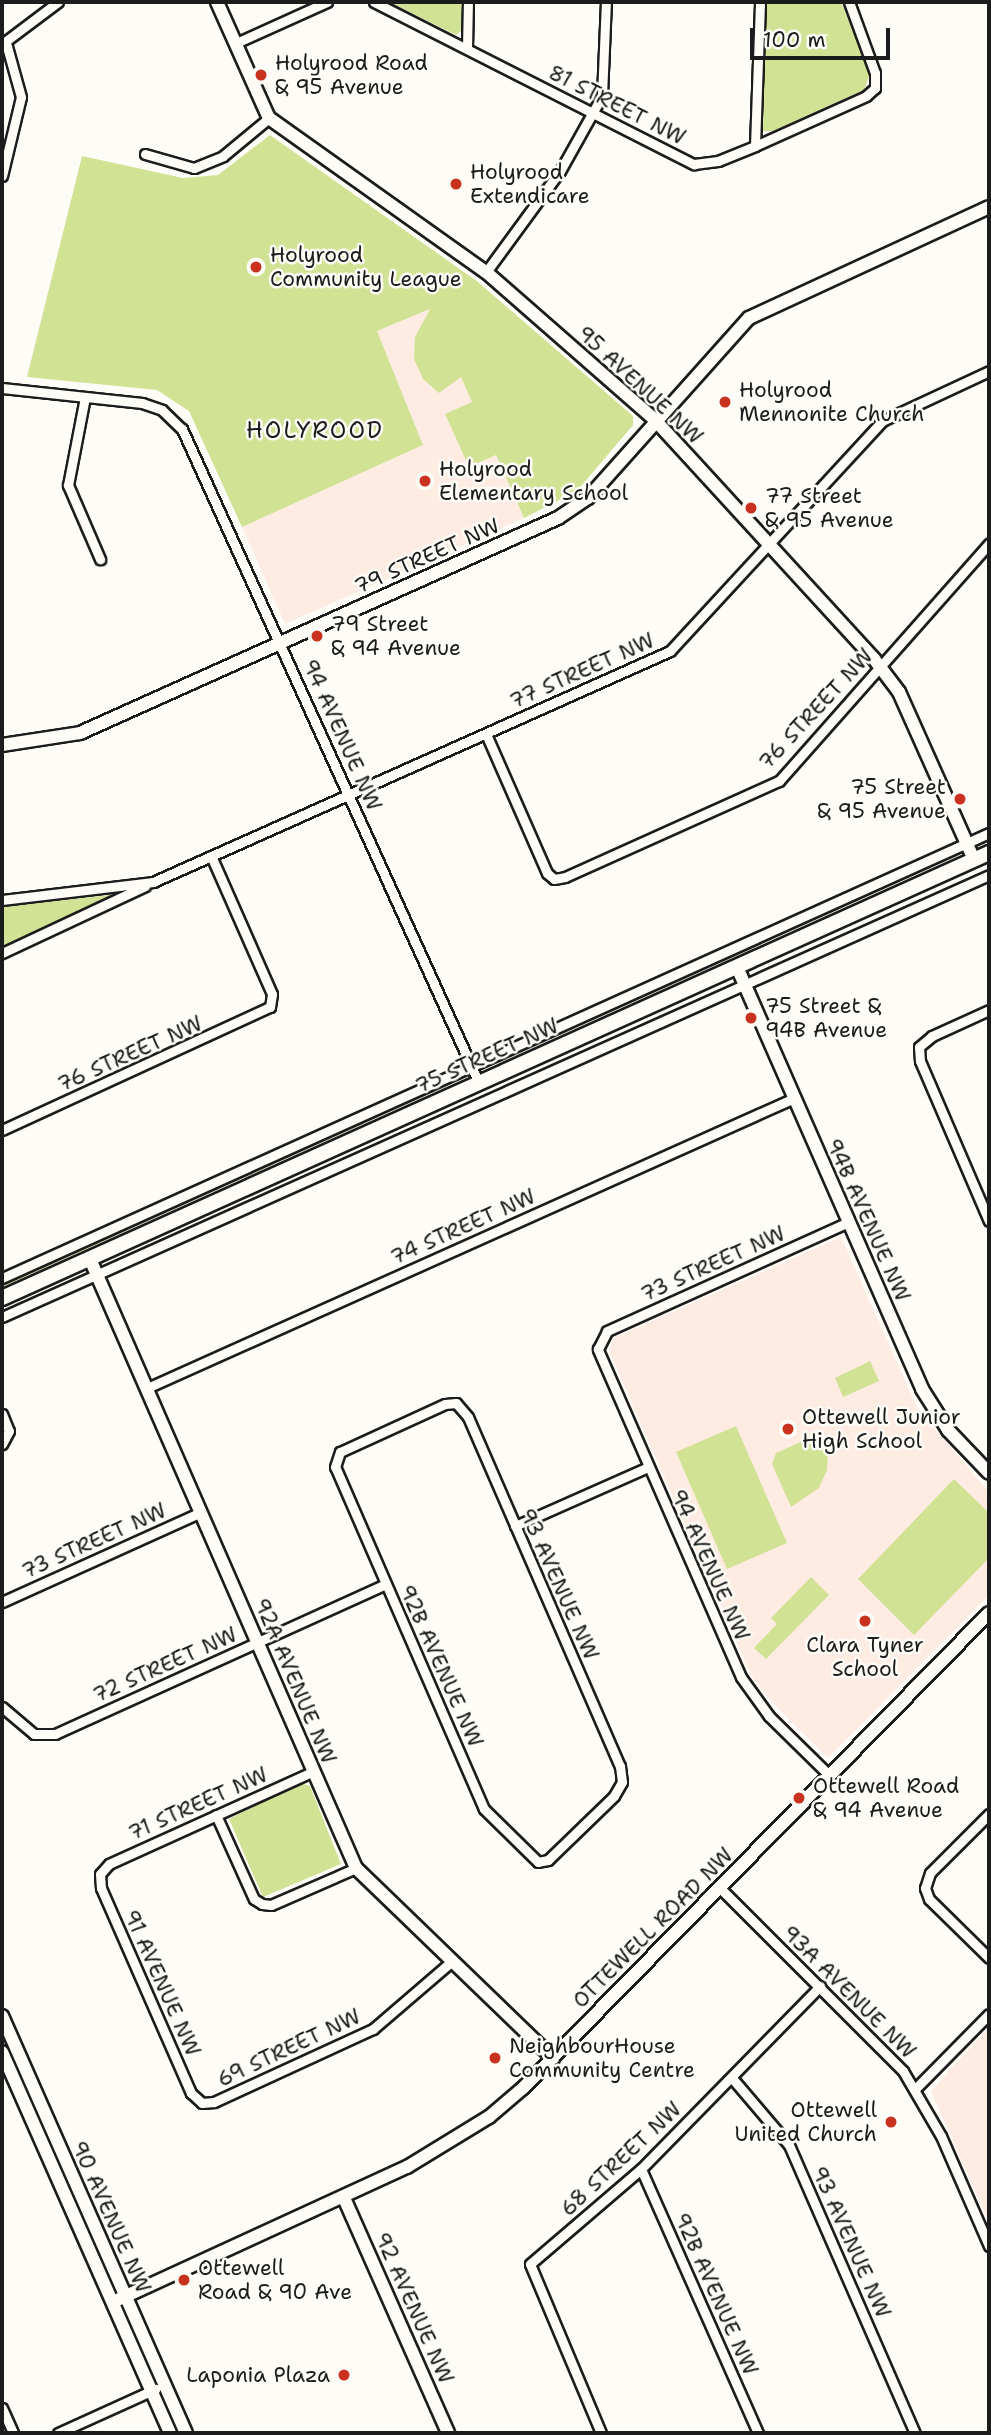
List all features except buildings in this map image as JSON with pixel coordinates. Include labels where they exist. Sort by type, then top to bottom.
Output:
[{"type":"main road","name":"75 STREET NW","points":[[2,1298],[989,853]]},
{"type":"street","points":[[2,176],[21,96],[4,44],[58,2]]},
{"type":"street","points":[[145,154],[194,168],[222,156],[269,118],[217,2]]},
{"type":"street","points":[[236,43],[327,2]]},
{"type":"street","name":"81 STREET NW","points":[[374,2],[594,110],[694,164],[719,161],[755,146],[866,96],[875,88],[875,73],[849,2]]},
{"type":"street","points":[[467,48],[468,2]]},
{"type":"street","points":[[486,271],[560,171],[603,96],[606,2]]},
{"type":"street","points":[[755,146],[760,2]]},
{"type":"street","name":"95 AVENUE NW","points":[[269,118],[486,271],[656,421],[880,667],[899,692],[974,860]]},
{"type":"street","name":"79 STREET NW","points":[[2,745],[80,733],[568,513],[588,498],[735,330],[759,311],[989,207]]},
{"type":"street","name":"77 STREET NW","points":[[2,953],[153,882],[670,651],[882,421],[989,371]]},
{"type":"street","points":[[2,388],[85,397],[68,485],[100,559]]},
{"type":"street","name":"94 AVENUE NW","points":[[85,397],[142,403],[162,410],[183,429],[479,1083]]},
{"type":"street","name":"76 STREET NW","points":[[486,734],[547,873],[554,879],[779,781],[989,547]]},
{"type":"street","name":"75 STREET NW","points":[[2,1278],[989,833]]},
{"type":"street","name":"76 STREET NW","points":[[2,1130],[270,1007],[272,994],[211,856]]},
{"type":"street","name":"75 STREET NW","points":[[2,1317],[989,875]]},
{"type":"street","name":"77 STREET NW","points":[[2,900],[153,882]]},
{"type":"street","name":"94B AVENUE NW","points":[[737,967],[930,1404],[956,1440],[989,1473]]},
{"type":"street","points":[[989,1010],[932,1036],[919,1047],[920,1062],[989,1221]]},
{"type":"street","name":"74 STREET NW","points":[[147,1388],[794,1098]]},
{"type":"street","name":"73 STREET NW","points":[[598,1343],[607,1331],[848,1222]]},
{"type":"street","name":"92A AVENUE NW","points":[[90,1259],[356,1868],[553,2058]]},
{"type":"street","name":"94 AVENUE NW","points":[[598,1343],[601,1359],[741,1677],[769,1716],[830,1776]]},
{"type":"street","name":"93 AVENUE NW","points":[[335,1467],[340,1452],[444,1404],[457,1404],[468,1418],[620,1766],[622,1782],[614,1796],[548,1860],[538,1862]]},
{"type":"street","points":[[2,1414],[9,1430],[3,1443]]},
{"type":"street","name":"92B AVENUE NW","points":[[335,1467],[484,1809],[538,1862]]},
{"type":"street","points":[[515,1526],[648,1467]]},
{"type":"street","name":"73 STREET NW","points":[[2,1602],[201,1512]]},
{"type":"street","name":"72 STREET NW","points":[[2,1707],[34,1734],[55,1734],[386,1584]]},
{"type":"street","name":"OTTEWELL ROAD NW","points":[[113,2302],[344,2197],[450,2144],[500,2108],[553,2058],[989,1613]]},
{"type":"street","name":"71 STREET NW","points":[[100,1874],[109,1864],[314,1772]]},
{"type":"street","points":[[989,1814],[930,1874],[925,1888],[934,1905],[989,1958]]},
{"type":"street","points":[[216,1815],[254,1899],[262,1904],[271,1905],[356,1868]]},
{"type":"street","name":"91 AVENUE NW","points":[[100,1874],[101,1888],[185,2080],[202,2103]]},
{"type":"street","name":"93A AVENUE NW","points":[[720,1888],[881,2045],[915,2088],[989,2246]]},
{"type":"street","name":"69 STREET NW","points":[[202,2103],[214,2102],[373,2029],[452,1961]]},
{"type":"street","name":"68 STREET NW","points":[[601,2433],[530,2264],[641,2169],[820,1986]]},
{"type":"street","points":[[915,2088],[989,2014]]},
{"type":"street","name":"90 AVENUE NW","points":[[2,2016],[186,2433]]},
{"type":"street","name":"90 AVENUE NW","points":[[2,2052],[170,2433]]},
{"type":"street","name":"93 AVENUE NW","points":[[732,2078],[789,2145],[915,2433]]},
{"type":"street","name":"92B AVENUE NW","points":[[641,2169],[758,2433]]},
{"type":"street","name":"92 AVENUE NW","points":[[344,2197],[448,2433]]},
{"type":"street","points":[[58,2433],[165,2385]]},
{"type":"street","points":[[2,2408],[13,2433]]},
{"type":"shaded area","name":"Holyrood Elementary School","points":[[431,309],[524,518],[285,624],[242,527],[423,445],[377,331]]},
{"type":"shaded area","name":"Ottewell Junior High School","points":[[841,1237],[918,1409],[989,1492],[989,1595],[828,1758],[768,1698],[751,1675],[609,1351],[614,1338]]},
{"type":"shaded area","points":[[989,2027],[989,2223],[931,2091]]},
{"type":"green space","points":[[389,2],[465,2],[464,29],[456,35]]},
{"type":"green space","points":[[765,2],[841,2],[870,74],[864,90],[773,131],[763,131]]},
{"type":"green space","points":[[270,135],[478,282],[633,416],[633,425],[577,491],[524,518],[496,455],[469,467],[445,414],[472,402],[461,377],[439,393],[423,379],[414,359],[415,337],[430,309],[377,331],[423,445],[242,527],[189,411],[157,390],[27,377],[82,156],[183,178],[218,175]]},
{"type":"green space","points":[[958,851],[958,855],[722,962],[720,959]]},
{"type":"green space","points":[[110,895],[111,898],[2,947],[2,907]]},
{"type":"green space","points":[[715,961],[697,973],[489,1066],[497,1059]]},
{"type":"green space","points":[[466,1075],[465,1078],[2,1287],[2,1282]]},
{"type":"green space","points":[[870,1361],[879,1381],[843,1397],[835,1378]]},
{"type":"green space","points":[[736,1426],[787,1543],[727,1569],[676,1452]]},
{"type":"green space","points":[[821,1433],[828,1451],[827,1470],[819,1488],[791,1507],[772,1464],[776,1453]]},
{"type":"green space","points":[[954,1479],[989,1513],[989,1558],[914,1635],[858,1579]]},
{"type":"green space","points":[[811,1577],[829,1595],[766,1659],[754,1648],[777,1624],[771,1618]]},
{"type":"green space","points":[[301,1783],[310,1786],[341,1864],[263,1897],[229,1819]]},
{"type":"place","name":"Holyrood Road & 95 Avenue","points":[[261,75]]},
{"type":"place","name":"Holyrood Extendicare","points":[[456,184]]},
{"type":"place","name":"Holyrood Community League","points":[[256,267]]},
{"type":"place","name":"Holyrood Mennonite Church","points":[[725,402]]},
{"type":"place","name":"Holyrood Elementary School","points":[[425,481]]},
{"type":"place","name":"77 Street & 95 Avenue","points":[[751,508]]},
{"type":"place","name":"79 Street & 94 Avenue","points":[[317,636]]},
{"type":"place","name":"75 Street & 95 Avenue","points":[[960,799]]},
{"type":"place","name":"75 Street & 94B Avenue","points":[[751,1018]]},
{"type":"place","name":"Ottewell Junior High School","points":[[788,1429]]},
{"type":"place","name":"Clara Tyner School","points":[[865,1621]]},
{"type":"place","name":"Ottewell Road & 94 Avenue","points":[[799,1798]]},
{"type":"place","name":"NeighbourHouse Community Centre","points":[[495,2058]]},
{"type":"place","name":"Ottewell United Church","points":[[891,2122]]},
{"type":"place","name":"Ottewell Road & 90 Ave","points":[[184,2280]]},
{"type":"place","name":"Laponia Plaza","points":[[344,2375]]},
{"type":"district","name":"HOLYROOD","points":[[315,430]]}]
